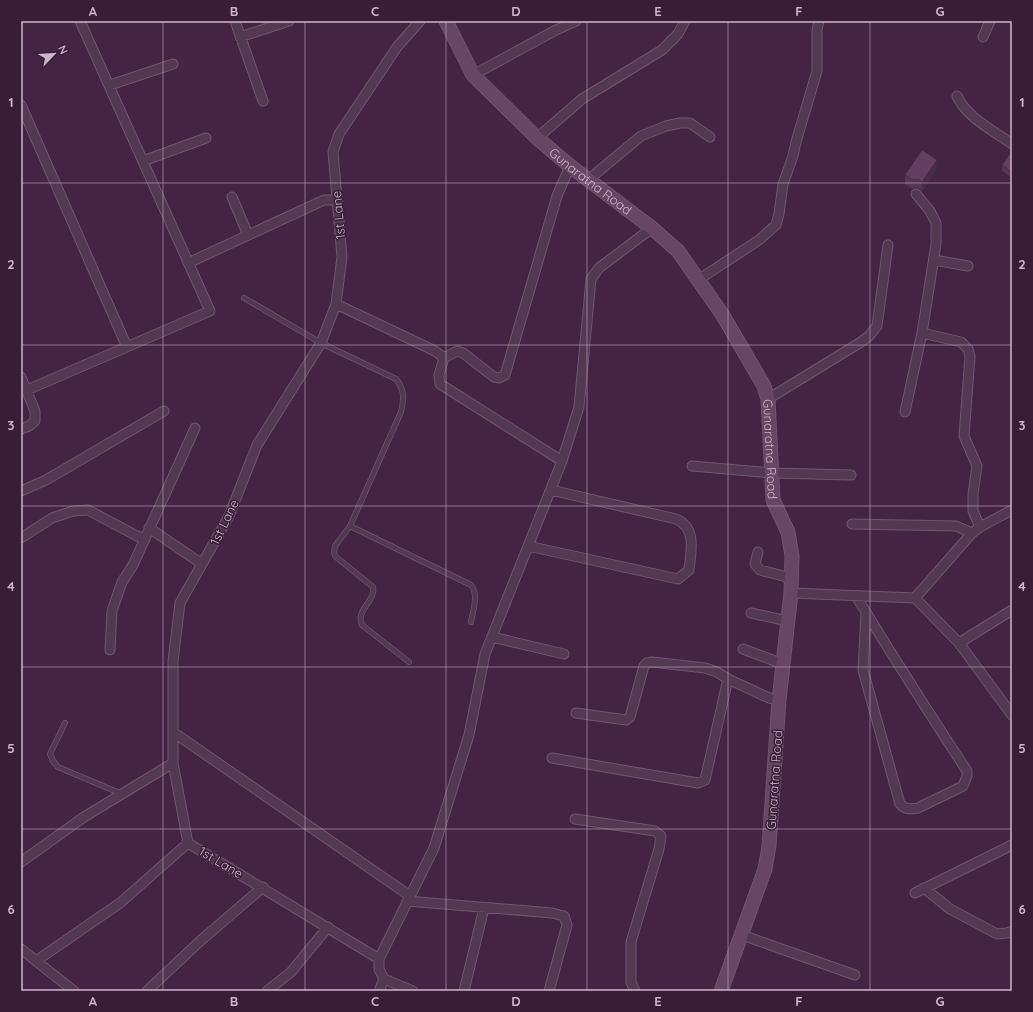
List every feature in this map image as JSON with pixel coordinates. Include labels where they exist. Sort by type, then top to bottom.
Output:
[{"type":"street","points":[[27,390],[210,311],[80,21]]},
{"type":"street","points":[[235,21],[263,101]]},
{"type":"street","points":[[240,36],[289,21]]},
{"type":"street","name":"1st Lane","points":[[379,959],[263,887],[188,843],[173,763],[173,661],[180,603],[229,516],[257,445],[321,343],[336,304],[342,258],[333,152],[339,134],[411,25],[420,21]]},
{"type":"street","name":"Gunaratna Road","points":[[446,21],[473,75],[537,138],[570,166],[652,228],[678,251],[726,321],[764,386],[768,399],[773,500],[788,532],[792,556],[791,593],[779,700],[769,846],[765,869],[721,991]]},
{"type":"street","points":[[473,75],[556,30],[576,21]]},
{"type":"street","points":[[537,138],[582,98],[662,50],[678,34],[685,21]]},
{"type":"street","points":[[698,280],[759,240],[776,225],[783,184],[793,156],[817,71],[817,30],[819,21]]},
{"type":"street","points":[[983,37],[990,21]]},
{"type":"street","points":[[110,85],[173,64]]},
{"type":"street","points":[[957,96],[960,104],[970,114],[1012,144]]},
{"type":"street","points":[[21,105],[127,347]]},
{"type":"street","points":[[588,180],[640,136],[666,126],[680,123],[690,123],[710,137]]},
{"type":"street","points":[[143,161],[206,138]]},
{"type":"street","points":[[562,461],[440,384],[439,375],[444,358],[457,352],[463,353],[494,377],[499,378],[505,375],[557,196],[570,166]]},
{"type":"street","points":[[905,412],[922,333],[936,244],[936,223],[930,211],[916,194]]},
{"type":"street","points":[[232,197],[248,235]]},
{"type":"street","points":[[188,263],[324,200],[337,200]]},
{"type":"street","points":[[413,991],[384,979],[379,969],[379,959],[434,848],[469,735],[485,654],[551,490],[579,407],[591,279],[599,268],[652,228]]},
{"type":"street","points":[[768,399],[861,342],[869,336],[877,326],[888,245]]},
{"type":"street","points":[[934,260],[968,266]]},
{"type":"street","points":[[336,304],[434,351],[444,358]]},
{"type":"street","points":[[922,333],[961,342],[968,348],[970,356],[964,436],[977,466],[973,494],[973,511],[980,526]]},
{"type":"street","points":[[21,377],[35,412],[35,421],[29,426],[21,429]]},
{"type":"street","points":[[21,491],[46,480],[164,410]]},
{"type":"street","points":[[110,650],[112,611],[118,589],[133,565],[195,428]]},
{"type":"street","points":[[692,466],[772,473],[851,475]]},
{"type":"street","points":[[528,546],[678,579],[689,570],[692,544],[688,527],[683,522],[669,517],[551,490]]},
{"type":"street","points":[[21,538],[52,518],[73,511],[88,510],[145,539]]},
{"type":"street","points":[[915,598],[972,533],[980,526],[1012,510]]},
{"type":"street","points":[[852,524],[956,526],[972,533]]},
{"type":"street","points":[[149,528],[202,564]]},
{"type":"street","points":[[758,552],[755,564],[760,570],[791,578]]},
{"type":"street","points":[[791,593],[915,598],[959,643],[1012,715]]},
{"type":"street","points":[[856,596],[866,612],[910,685],[967,771],[967,776],[963,786],[918,808],[905,808],[900,804],[863,670],[866,612]]},
{"type":"street","points":[[959,643],[1012,610]]},
{"type":"street","points":[[751,612],[788,621]]},
{"type":"street","points":[[492,637],[564,654]]},
{"type":"street","points":[[743,650],[783,664]]},
{"type":"street","points":[[576,714],[626,720],[630,717],[644,666],[647,663],[652,662],[705,668],[717,672],[728,679],[769,698],[779,700]]},
{"type":"street","points":[[552,758],[702,782],[705,780],[728,679]]},
{"type":"street","points":[[173,732],[408,899],[484,908],[552,913],[564,916],[567,925],[549,991]]},
{"type":"street","points":[[21,862],[84,817],[173,763]]},
{"type":"street","points":[[575,819],[655,832],[661,836],[659,849],[631,942],[631,982],[635,991]]},
{"type":"street","points":[[36,961],[120,903],[188,843]]},
{"type":"street","points":[[914,893],[1012,845]]},
{"type":"street","points":[[147,991],[199,942],[263,887]]},
{"type":"street","points":[[924,888],[950,909],[997,934],[1012,931]]},
{"type":"street","points":[[464,991],[484,908]]},
{"type":"street","points":[[267,991],[291,972],[328,927]]},
{"type":"street","points":[[742,935],[856,975]]},
{"type":"street","points":[[21,949],[74,991]]},
{"type":"street","points":[[378,991],[384,979]]},
{"type":"lane","points":[[244,298],[321,343],[396,379],[402,389],[404,398],[400,412],[350,526],[335,546],[334,553],[336,557],[373,587],[372,594],[360,615],[362,625],[409,662]]},
{"type":"lane","points":[[350,526],[471,585],[475,593],[471,622]]},
{"type":"lane","points":[[65,723],[50,754],[53,761],[58,767],[122,794]]},
{"type":"building","points":[[922,150],[937,160],[922,182],[918,179],[913,180],[905,175]]},
{"type":"building","points":[[1012,151],[1012,172],[1002,165]]}]
